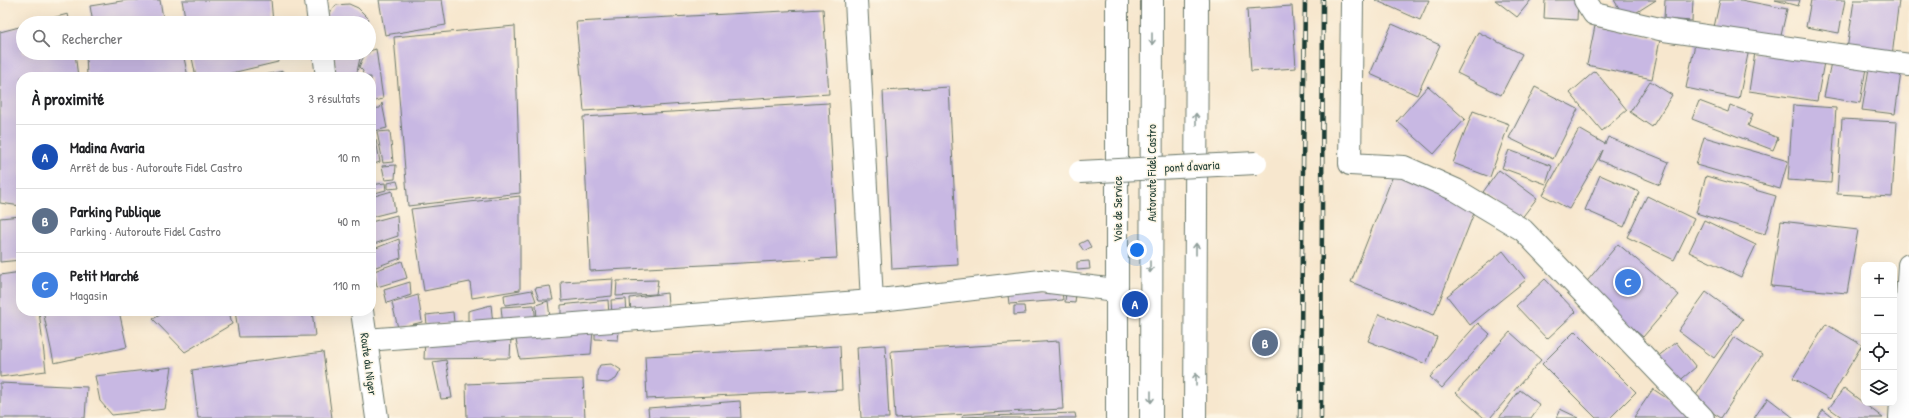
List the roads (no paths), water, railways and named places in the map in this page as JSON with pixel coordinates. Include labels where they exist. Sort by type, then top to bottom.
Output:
[{"type":"main road","points":[[316,0],[318,16]]},
{"type":"main road","points":[[856,0],[872,301]]},
{"type":"main road","name":"Voie de Service","points":[[1117,0],[1117,418]]},
{"type":"main road","name":"Autoroute Fidel Castro","points":[[1150,418],[1152,0]]},
{"type":"main road","points":[[1196,418],[1197,0]]},
{"type":"main road","points":[[1352,0],[1350,164],[1404,167],[1456,190],[1523,230],[1703,418]]},
{"type":"main road","points":[[1585,0],[1594,14],[1664,30],[1909,65]]},
{"type":"main road","points":[[325,60],[326,72]]},
{"type":"main road","name":"pont d'avaria","points":[[1080,172],[1256,163]]},
{"type":"main road","points":[[1900,418],[1909,274]]},
{"type":"main road","points":[[366,340],[872,301],[1041,281],[1116,290]]},
{"type":"main road","name":"Route du Niger","points":[[363,316],[377,418]]},
{"type":"railway","points":[[1300,418],[1305,0]]},
{"type":"railway","points":[[1321,418],[1323,0]]},
{"type":"place","name":"Petit Marché","points":[[1628,282]]},
{"type":"place","name":"Madina Avaria","points":[[1135,304]]},
{"type":"place","name":"Parking Publique","points":[[1265,343]]}]
